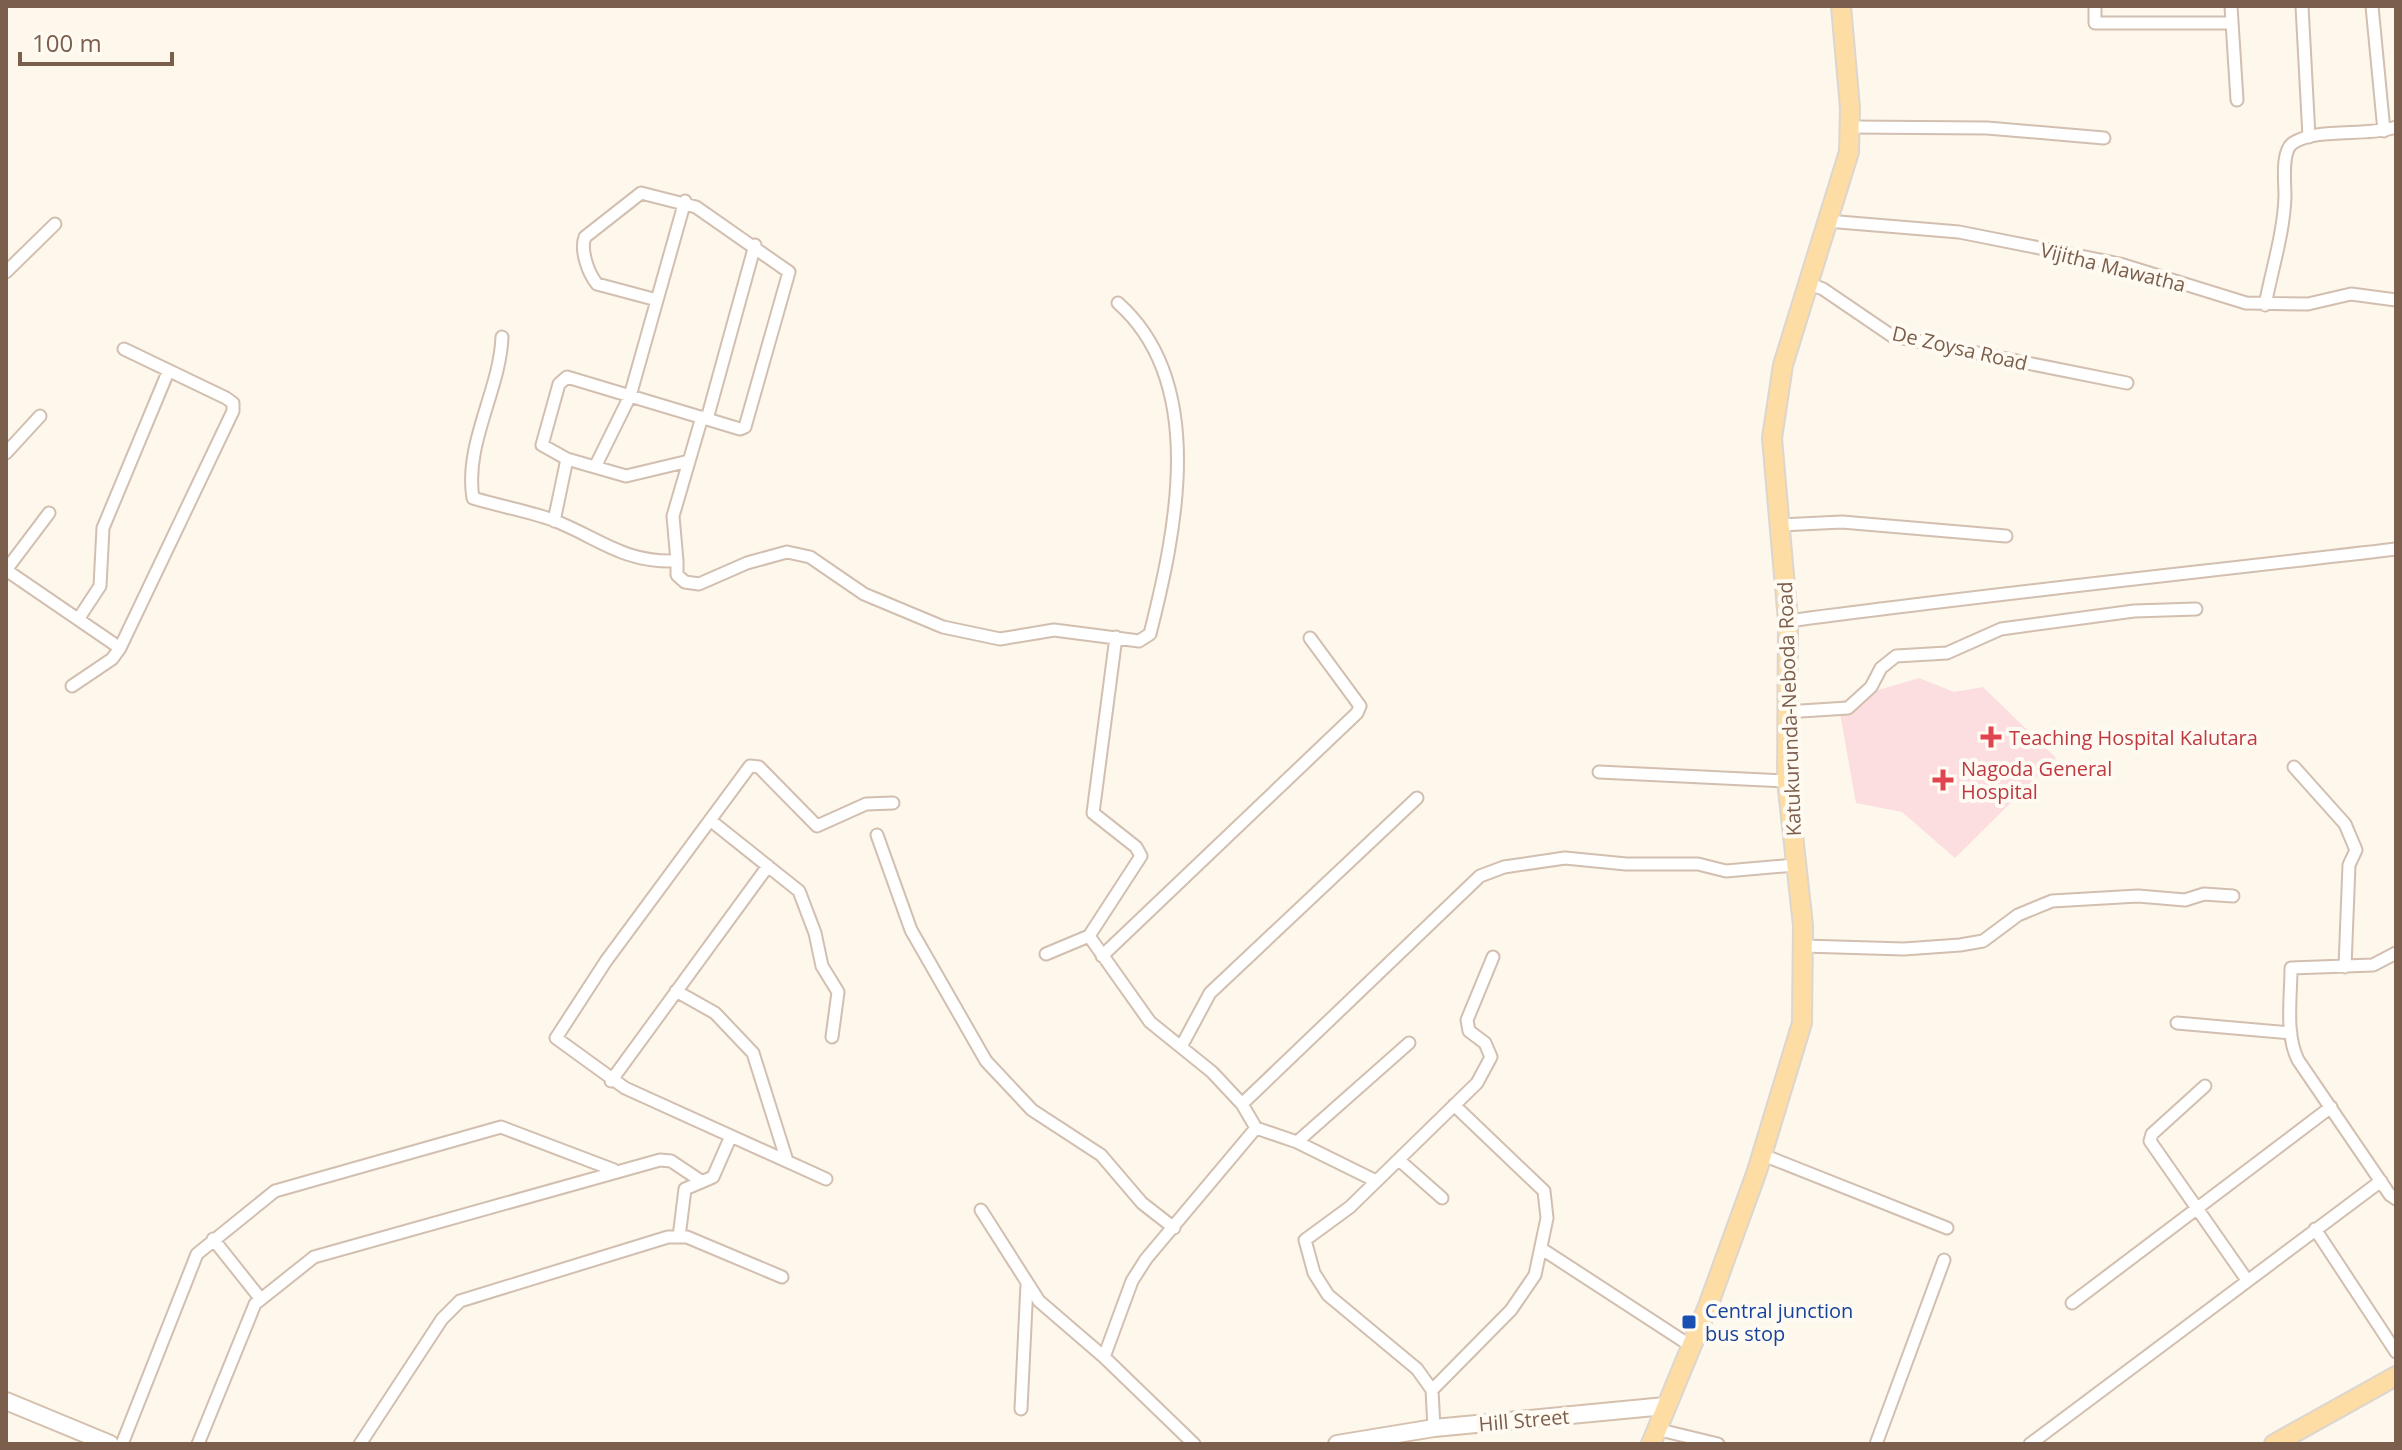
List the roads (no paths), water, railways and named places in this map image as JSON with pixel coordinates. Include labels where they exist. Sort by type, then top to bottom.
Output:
[{"type":"main road","name":"Katukurunda-Neboda Road","points":[[1653,1436],[1691,1346],[1763,1155],[1799,1042],[1805,991],[1804,946],[1787,781],[1785,712],[1788,621],[1772,438],[1775,402],[1807,283],[1846,165],[1850,127],[1841,6]]},
{"type":"main road","points":[[2274,1444],[2396,1376]]},
{"type":"main road","points":[[6,1401],[110,1444]]},
{"type":"main road","name":"Hill Street","points":[[1337,1444],[1412,1438],[1434,1428],[1665,1406]]},
{"type":"street","points":[[2095,6],[2095,23],[2232,23]]},
{"type":"street","points":[[2231,6],[2237,100]]},
{"type":"street","points":[[2302,6],[2309,137]]},
{"type":"street","points":[[2265,305],[2285,205],[2286,151],[2292,144],[2309,137],[2390,129],[2372,6]]},
{"type":"street","points":[[1850,127],[1987,128],[2104,138]]},
{"type":"street","points":[[657,300],[597,284],[591,277],[583,241],[641,193],[685,201],[755,245],[789,272],[748,423],[740,429],[567,377],[562,380],[542,445],[567,459],[632,477],[689,461]]},
{"type":"street","points":[[595,467],[630,396],[685,201]]},
{"type":"street","name":"Vijitha Mawatha","points":[[1827,221],[1959,232],[2120,264],[2246,303],[2308,304],[2351,294],[2396,300]]},
{"type":"street","points":[[6,272],[55,224]]},
{"type":"street","points":[[755,245],[673,516],[677,575],[685,582],[699,584],[747,563],[787,552],[810,557],[864,594],[943,627],[1000,639],[1054,630],[1139,641],[1150,634],[1172,546],[1176,502],[1173,412],[1167,377],[1134,317],[1118,303]]},
{"type":"street","name":"De Zoysa Road","points":[[1807,283],[1823,289],[1892,336],[2127,383]]},
{"type":"street","points":[[502,337],[501,360],[478,437],[473,498],[554,521],[610,550],[653,562],[677,561]]},
{"type":"street","points":[[72,686],[112,659],[120,648],[233,411],[233,403],[226,398],[124,349]]},
{"type":"street","points":[[79,618],[100,586],[103,528],[168,372]]},
{"type":"street","points":[[6,453],[40,416]]},
{"type":"street","points":[[554,521],[567,459]]},
{"type":"street","points":[[49,513],[6,570],[120,648]]},
{"type":"street","points":[[1780,525],[1842,522],[2006,536]]},
{"type":"street","points":[[1788,621],[1993,593],[2106,584],[2205,569],[2396,549]]},
{"type":"street","points":[[1785,712],[1848,708],[1871,687],[1881,668],[1902,654],[1947,653],[2001,629],[2134,611],[2196,609]]},
{"type":"street","points":[[1046,954],[1089,936],[1141,856],[1136,847],[1093,813],[1116,637]]},
{"type":"street","points":[[1102,956],[1357,713],[1360,706],[1310,638]]},
{"type":"street","points":[[826,1179],[611,1081],[558,1042],[557,1032],[754,764],[817,826],[866,804],[893,803]]},
{"type":"street","points":[[2294,767],[2345,824],[2356,850],[2349,865],[2345,967]]},
{"type":"street","points":[[1599,772],[1787,781]]},
{"type":"street","points":[[1182,1045],[1210,993],[1417,798]]},
{"type":"street","points":[[710,820],[799,891],[815,933],[822,966],[838,992],[832,1037]]},
{"type":"street","points":[[877,835],[911,930],[986,1061],[1032,1110],[1101,1155],[1142,1203],[1174,1228]]},
{"type":"street","points":[[1242,1104],[1480,876],[1504,867],[1565,858],[1626,864],[1698,864],[1726,871],[1795,865]]},
{"type":"street","points":[[611,1081],[768,866]]},
{"type":"street","points":[[1804,946],[1904,949],[1960,945],[1983,941],[2018,915],[2052,901],[2138,896],[2185,900],[2204,894],[2233,896]]},
{"type":"street","points":[[1089,936],[1150,1022],[1160,1033],[1182,1045],[1242,1104],[1256,1128],[1297,1142],[1376,1181]]},
{"type":"street","points":[[2396,953],[2373,965],[2291,968],[2291,1047],[2396,1199]]},
{"type":"street","points":[[1434,1428],[1432,1390],[1417,1369],[1328,1295],[1319,1285],[1305,1248],[1308,1235],[1329,1225],[1477,1083],[1491,1057],[1485,1043],[1469,1031],[1467,1020],[1493,957]]},
{"type":"street","points":[[676,991],[715,1013],[753,1053],[787,1161]]},
{"type":"street","points":[[2177,1023],[2291,1033]]},
{"type":"street","points":[[1297,1142],[1409,1043]]},
{"type":"street","points":[[2205,1086],[2152,1134],[2150,1141],[2247,1280]]},
{"type":"street","points":[[1432,1390],[1511,1310],[1535,1275],[1547,1218],[1544,1191],[1454,1105]]},
{"type":"street","points":[[2072,1303],[2331,1107]]},
{"type":"street","points":[[122,1444],[197,1254],[284,1187],[493,1128],[508,1128],[614,1170]]},
{"type":"street","points":[[1104,1357],[1132,1281],[1256,1128]]},
{"type":"street","points":[[679,1237],[682,1194],[688,1185],[717,1172],[731,1136]]},
{"type":"street","points":[[1763,1155],[1947,1228]]},
{"type":"street","points":[[198,1444],[260,1298],[314,1257],[614,1170],[666,1160],[701,1181]]},
{"type":"street","points":[[1399,1160],[1442,1198]]},
{"type":"street","points":[[2030,1444],[2381,1181]]},
{"type":"street","points":[[981,1210],[1047,1309],[1104,1357],[1194,1444]]},
{"type":"street","points":[[2315,1229],[2396,1352]]},
{"type":"street","points":[[360,1444],[442,1319],[460,1301],[668,1237],[679,1237],[782,1277]]},
{"type":"street","points":[[213,1239],[260,1298]]},
{"type":"street","points":[[1542,1249],[1691,1346]]},
{"type":"street","points":[[1876,1444],[1944,1260]]},
{"type":"street","points":[[1021,1409],[1027,1283]]},
{"type":"street","points":[[1653,1436],[1718,1444]]},
{"type":"place","name":"Teaching Hospital Kalutara","points":[[1991,737]]},
{"type":"place","name":"Nagoda General Hospital","points":[[1943,780]]},
{"type":"place","name":"Central junction bus stop","points":[[1689,1322]]}]
